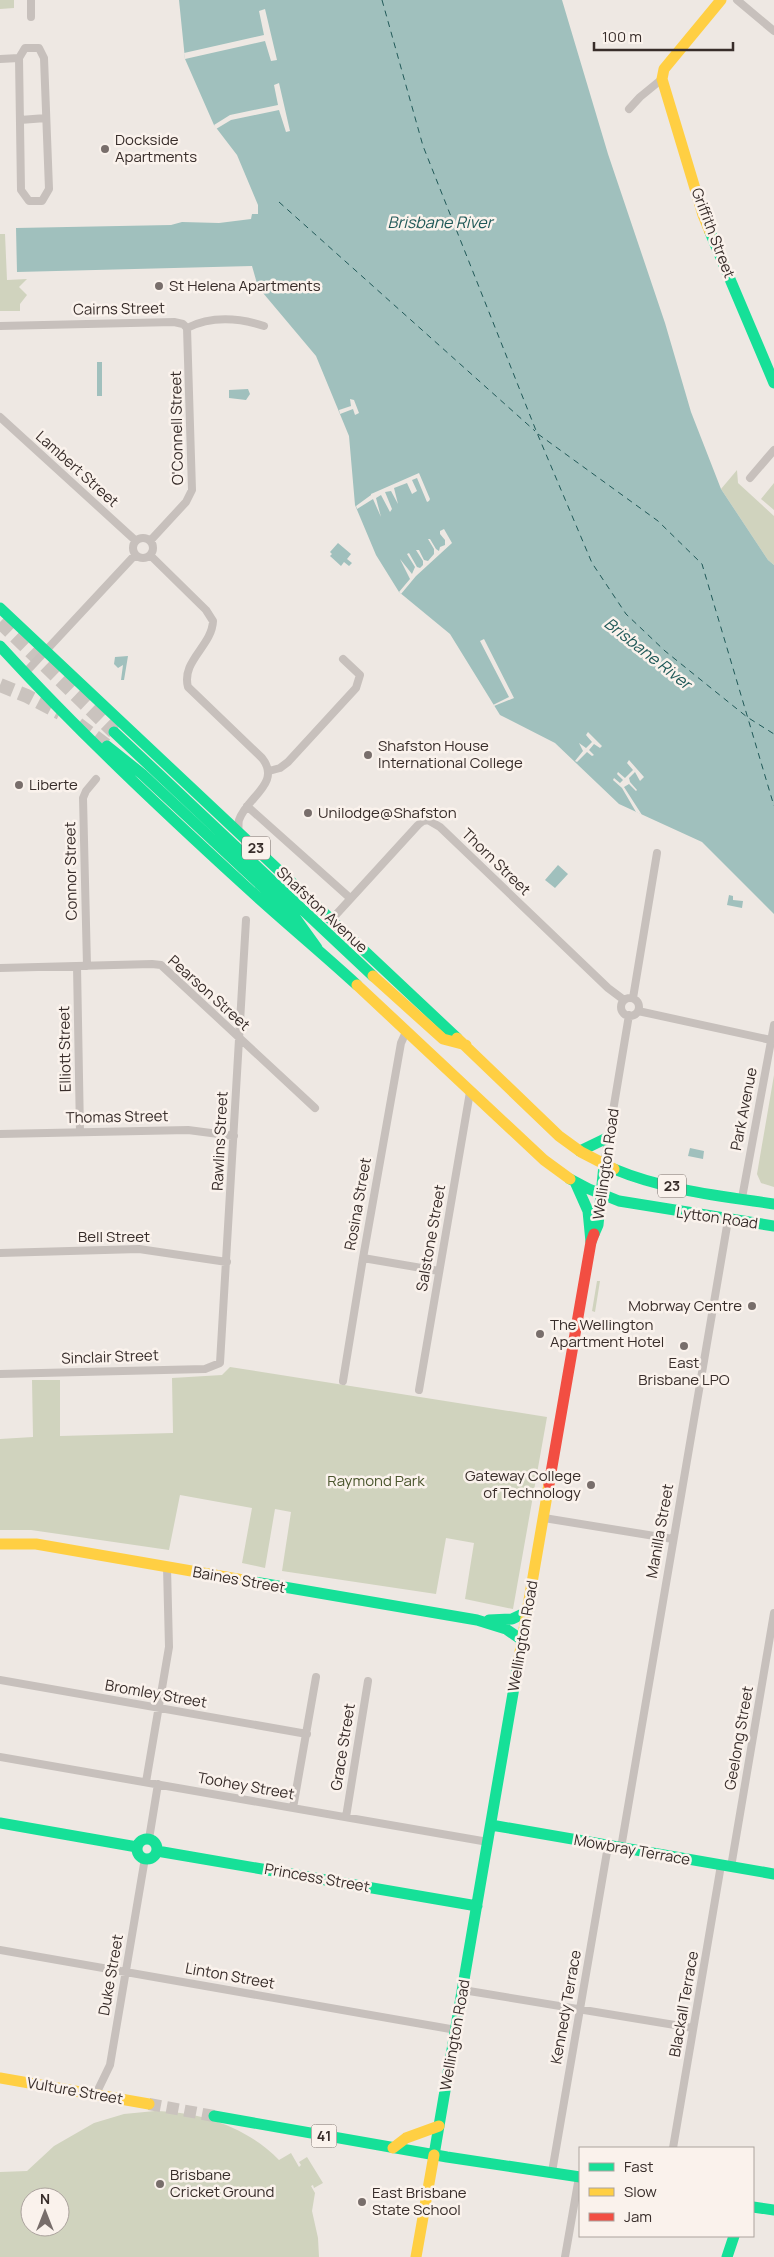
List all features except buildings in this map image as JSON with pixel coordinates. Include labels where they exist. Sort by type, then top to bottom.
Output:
[{"type":"main road","points":[[662,79],[666,66],[720,0]]},
{"type":"main road","name":"Griffith Street","points":[[662,79],[704,215],[774,383]]},
{"type":"main road","name":"Shafston Avenue","points":[[0,608],[580,1151],[604,1165]]},
{"type":"main road","name":"Shafston Avenue","points":[[0,646],[54,706],[106,756],[245,886],[317,948],[544,1160],[576,1184],[601,1196]]},
{"type":"main road","points":[[114,732],[411,1012],[443,1039],[466,1045]]},
{"type":"main road","points":[[107,746],[142,774],[294,916],[317,948]]},
{"type":"main road","points":[[580,1151],[609,1138]]},
{"type":"main road","name":"Lytton Road","points":[[604,1165],[643,1180],[774,1204]]},
{"type":"main road","name":"Wellington Road","points":[[416,2257],[464,1990],[591,1242],[598,1225],[604,1165]]},
{"type":"main road","points":[[576,1184],[587,1208],[591,1242]]},
{"type":"main road","name":"Lytton Road","points":[[601,1196],[635,1205],[774,1226]]},
{"type":"main road","name":"Baines Street","points":[[0,1544],[36,1544],[477,1620],[506,1629],[522,1640]]},
{"type":"main road","name":"Baines Street","points":[[477,1620],[508,1619],[527,1612]]},
{"type":"main road","points":[[0,1823],[137,1847]]},
{"type":"main road","name":"Mowbray Terrace","points":[[491,1825],[774,1874]]},
{"type":"main road","points":[[149,1839],[154,1842],[157,1851],[154,1856],[145,1858],[140,1856],[137,1847],[140,1841],[149,1839]]},
{"type":"main road","name":"Princess Street","points":[[157,1851],[477,1906]]},
{"type":"main road","name":"Vulture Street","points":[[0,2078],[149,2104]]},
{"type":"main road","name":"41","points":[[214,2116],[434,2155],[579,2177]]},
{"type":"main road","points":[[393,2148],[406,2138],[439,2126]]},
{"type":"main road","points":[[754,2206],[771,2207]]},
{"type":"main road","points":[[754,2215],[771,2207]]},
{"type":"main road","points":[[722,2237],[727,2256]]},
{"type":"main road","points":[[727,2256],[734,2237]]},
{"type":"street","points":[[31,0],[31,17]]},
{"type":"street","points":[[736,0],[774,31]]},
{"type":"street","points":[[24,48],[39,48],[44,58],[49,189],[42,201],[29,201],[21,190],[19,58],[24,48]]},
{"type":"street","points":[[0,59],[19,58]]},
{"type":"street","points":[[629,109],[662,79]]},
{"type":"street","points":[[20,120],[46,118]]},
{"type":"street","points":[[187,328],[207,321],[227,320],[249,321],[264,326]]},
{"type":"street","name":"Cairns Street","points":[[0,326],[174,322],[183,324],[187,328]]},
{"type":"street","name":"O'Connell Street","points":[[150,541],[186,502],[192,490],[187,328]]},
{"type":"street","name":"Lambert Street","points":[[0,417],[136,540]]},
{"type":"street","points":[[750,478],[774,450]]},
{"type":"street","points":[[143,538],[150,541],[153,548],[150,555],[144,558],[135,555],[132,548],[136,540],[143,538]]},
{"type":"street","points":[[26,673],[135,555]]},
{"type":"street","points":[[150,555],[206,610],[213,621],[209,636],[188,670],[188,687],[262,758],[269,770],[266,783],[247,806],[239,820],[238,832]]},
{"type":"street","points":[[269,770],[280,768],[288,762],[356,688],[360,675],[343,659]]},
{"type":"street","name":"Connor Street","points":[[87,966],[83,798],[96,779]]},
{"type":"street","name":"Shafston Avenue","points":[[247,806],[350,898]]},
{"type":"street","name":"Thorn Street","points":[[332,919],[423,821],[428,820],[435,822],[608,988],[624,1000]]},
{"type":"street","points":[[633,998],[657,853]]},
{"type":"street","name":"Rawlins Street","points":[[220,1363],[246,920]]},
{"type":"street","name":"Pearson Street","points":[[0,968],[161,965],[315,1108]]},
{"type":"street","name":"Elliott Street","points":[[77,966],[80,1132]]},
{"type":"street","points":[[633,998],[624,1000],[621,1008],[623,1012],[629,1015],[638,1011],[771,1040]]},
{"type":"street","points":[[633,998],[639,1003],[638,1011]]},
{"type":"street","name":"Wellington Road","points":[[604,1165],[629,1015]]},
{"type":"street","name":"Park Avenue","points":[[742,1198],[774,1026]]},
{"type":"street","name":"Rosina Street","points":[[343,1381],[400,1052],[406,1032]]},
{"type":"street","name":"Salstone Street","points":[[419,1390],[470,1092]]},
{"type":"street","name":"Thomas Street","points":[[0,1134],[188,1130],[234,1136]]},
{"type":"street","name":"Manilla Street","points":[[620,1848],[728,1220]]},
{"type":"street","name":"Bell Street","points":[[0,1252],[139,1249],[226,1262]]},
{"type":"street","points":[[363,1258],[439,1271]]},
{"type":"street","name":"Sinclair Street","points":[[0,1374],[206,1368],[220,1363]]},
{"type":"street","points":[[544,1518],[673,1539]]},
{"type":"street","points":[[146,1782],[170,1637],[167,1567]]},
{"type":"street","name":"Geelong Street","points":[[726,1866],[774,1613]]},
{"type":"street","points":[[294,1808],[316,1677]]},
{"type":"street","name":"Bromley Street","points":[[0,1680],[307,1734]]},
{"type":"street","name":"Grace Street","points":[[346,1817],[368,1681]]},
{"type":"street","name":"Toohey Street","points":[[0,1757],[488,1842]]},
{"type":"street","points":[[149,1839],[158,1784]]},
{"type":"street","name":"Kennedy Terrace","points":[[552,2172],[608,1846]]},
{"type":"street","name":"Duke Street","points":[[96,2094],[110,2065],[145,1858]]},
{"type":"street","name":"Blackall Terrace","points":[[673,2147],[694,2028],[726,1866]]},
{"type":"street","name":"Linton Street","points":[[0,1950],[456,2030]]},
{"type":"street","points":[[464,1990],[694,2028]]},
{"type":"street","points":[[564,2257],[579,2182]]},
{"type":"green space","points":[[0,0],[14,0],[14,8],[0,9]]},
{"type":"green space","points":[[0,234],[5,234],[7,280],[27,279],[19,287],[27,295],[20,304],[20,311],[0,311]]},
{"type":"green space","points":[[737,470],[738,483],[774,516],[774,565],[768,560],[721,489]]},
{"type":"green space","points":[[774,483],[774,510],[761,499]]},
{"type":"green space","points":[[774,1075],[774,1187],[761,1183],[757,1174]]},
{"type":"green space","points":[[597,1281],[600,1281],[595,1312],[592,1311]]},
{"type":"green space","name":"Raymond Park","points":[[230,1367],[547,1417],[513,1609],[465,1599],[474,1543],[446,1538],[436,1594],[282,1571],[291,1512],[275,1509],[265,1568],[242,1563],[252,1508],[180,1495],[169,1550],[31,1530],[0,1530],[0,1439],[33,1437],[32,1380],[60,1380],[60,1436],[173,1433],[172,1378],[222,1375]]},
{"type":"green space","name":"Brisbane Cricket Ground","points":[[155,2111],[189,2114],[222,2123],[238,2130],[266,2148],[279,2160],[291,2153],[299,2167],[301,2165],[299,2162],[307,2157],[323,2183],[314,2188],[313,2185],[311,2186],[315,2193],[312,2211],[318,2238],[319,2257],[0,2257],[0,2172],[27,2171],[54,2146],[94,2123],[124,2114]]},
{"type":"water","name":"Brisbane River","points":[[179,0],[562,0],[608,154],[665,323],[691,412],[721,489],[768,560],[774,565],[774,914],[702,842],[619,804],[555,743],[500,715],[450,634],[399,592],[376,555],[355,505],[349,436],[316,356],[258,287],[252,266],[17,272],[16,228],[171,225],[182,222],[219,223],[251,219],[252,214],[258,214],[258,205],[237,155],[214,125],[185,59]]},
{"type":"water","points":[[97,362],[102,362],[102,396],[97,396]]},
{"type":"water","points":[[248,389],[250,394],[246,400],[229,398],[229,390]]},
{"type":"water","points":[[338,543],[351,554],[347,559],[352,563],[349,566],[344,562],[341,566],[330,556],[332,554],[330,552]]},
{"type":"water","points":[[128,656],[124,680],[121,680],[123,665],[118,668],[114,664],[115,657]]},
{"type":"water","points":[[558,865],[568,874],[555,888],[545,880]]},
{"type":"water","points":[[729,895],[733,896],[733,900],[743,901],[742,908],[727,905]]},
{"type":"water","points":[[690,1148],[704,1151],[703,1159],[688,1156]]},
{"type":"pier","points":[[265,9],[277,60],[271,61],[265,41],[185,59],[184,53],[264,35],[259,11]]},
{"type":"pier","points":[[279,83],[290,131],[286,132],[279,110],[231,120],[216,129],[214,125],[230,115],[278,105],[274,85]]},
{"type":"pier","points":[[350,399],[354,400],[359,413],[355,415],[353,409],[340,414],[339,410],[351,406]]},
{"type":"pier","points":[[419,473],[430,499],[429,501],[427,502],[417,478],[412,480],[417,491],[412,494],[407,483],[394,488],[398,504],[391,491],[385,492],[392,509],[390,512],[381,495],[376,498],[381,517],[373,499],[357,509],[356,506],[371,494]]},
{"type":"pier","points":[[444,529],[452,543],[416,576],[401,594],[399,592],[410,579],[400,559],[412,574],[415,567],[407,554],[409,553],[417,567],[420,568],[423,565],[423,561],[416,550],[419,550],[424,560],[428,561],[434,554],[434,549],[428,539],[439,551],[440,547],[445,545],[445,540],[440,534],[440,531]]},
{"type":"pier","points":[[484,639],[514,698],[494,706],[509,697],[480,641]]},
{"type":"pier","points":[[588,732],[602,746],[600,748],[594,744],[589,750],[594,755],[592,756],[587,752],[577,762],[575,761],[583,751],[579,743],[586,748],[592,742],[586,735]]},
{"type":"pier","points":[[629,760],[644,777],[640,781],[635,772],[629,778],[636,791],[629,784],[624,787],[642,815],[636,812],[622,788],[613,780],[614,778],[620,783],[623,780],[617,774],[618,772],[625,778],[633,770],[627,763]]},
{"type":"ferry route","points":[[382,0],[423,146],[537,433],[592,563],[626,614],[665,651],[747,717],[774,734]]},
{"type":"ferry route","points":[[279,202],[535,431]]},
{"type":"ferry route","points":[[538,434],[658,521],[702,564],[774,806]]},
{"type":"tunnel","points":[[0,622],[114,732]]},
{"type":"tunnel","points":[[0,685],[60,713]]},
{"type":"tunnel","points":[[78,724],[107,746]]},
{"type":"tunnel","points":[[149,2104],[214,2116]]},
{"type":"traffic: fast","points":[[710,232],[774,383]]},
{"type":"traffic: fast","points":[[0,608],[457,1038]]},
{"type":"traffic: fast","points":[[0,646],[59,708],[150,797],[257,897],[357,985]]},
{"type":"traffic: fast","points":[[114,732],[373,976]]},
{"type":"traffic: fast","points":[[107,746],[142,774],[294,916],[317,948]]},
{"type":"traffic: fast","points":[[580,1151],[609,1137]]},
{"type":"traffic: fast","points":[[594,1234],[598,1225],[604,1165]]},
{"type":"traffic: fast","points":[[614,1169],[672,1187],[774,1204]]},
{"type":"traffic: fast","points":[[570,1179],[619,1201],[774,1226]]},
{"type":"traffic: fast","points":[[576,1184],[588,1211],[591,1242]]},
{"type":"traffic: fast","points":[[249,1581],[477,1620],[506,1629],[522,1640]]},
{"type":"traffic: fast","points":[[489,1620],[512,1619],[527,1612]]},
{"type":"traffic: fast","points":[[434,2155],[518,1664]]},
{"type":"traffic: fast","points":[[0,1823],[137,1847]]},
{"type":"traffic: fast","points":[[491,1825],[774,1874]]},
{"type":"traffic: fast","points":[[147,1839],[154,1842],[157,1849],[154,1856],[147,1859],[140,1856],[137,1849],[140,1842],[147,1839]]},
{"type":"traffic: fast","points":[[157,1851],[477,1906]]},
{"type":"traffic: fast","points":[[214,2116],[447,2157],[579,2177]]},
{"type":"traffic: fast","points":[[754,2207],[774,2210]]},
{"type":"traffic: fast","points":[[727,2257],[734,2237]]},
{"type":"traffic: slow","points":[[710,232],[703,215],[662,79],[664,69],[721,0]]},
{"type":"traffic: slow","points":[[373,976],[443,1039],[466,1045]]},
{"type":"traffic: slow","points":[[357,985],[544,1160],[570,1179]]},
{"type":"traffic: slow","points":[[457,1038],[559,1136],[581,1152],[614,1169]]},
{"type":"traffic: slow","points":[[518,1664],[549,1484]]},
{"type":"traffic: slow","points":[[0,1544],[36,1544],[249,1581]]},
{"type":"traffic: slow","points":[[0,2078],[149,2104]]},
{"type":"traffic: slow","points":[[393,2148],[406,2138],[439,2126]]},
{"type":"traffic: slow","points":[[416,2257],[434,2155]]},
{"type":"traffic: jam","points":[[549,1484],[591,1242],[594,1234]]},
{"type":"place","name":"Dockside Apartments","points":[[105,149]]},
{"type":"place","name":"St Helena Apartments","points":[[159,286]]},
{"type":"place","name":"Shafston House International College","points":[[368,755]]},
{"type":"place","name":"Liberte","points":[[19,785]]},
{"type":"place","name":"Unilodge@Shafston","points":[[308,813]]},
{"type":"place","name":"Mobrway Centre","points":[[752,1306]]},
{"type":"place","name":"The Wellington Apartment Hotel","points":[[540,1334]]},
{"type":"place","name":"East Brisbane LPO","points":[[684,1346]]},
{"type":"place","name":"Gateway College of Technology","points":[[591,1485]]},
{"type":"place","name":"Brisbane Cricket Ground","points":[[160,2184]]},
{"type":"place","name":"East Brisbane State School","points":[[362,2202]]}]
